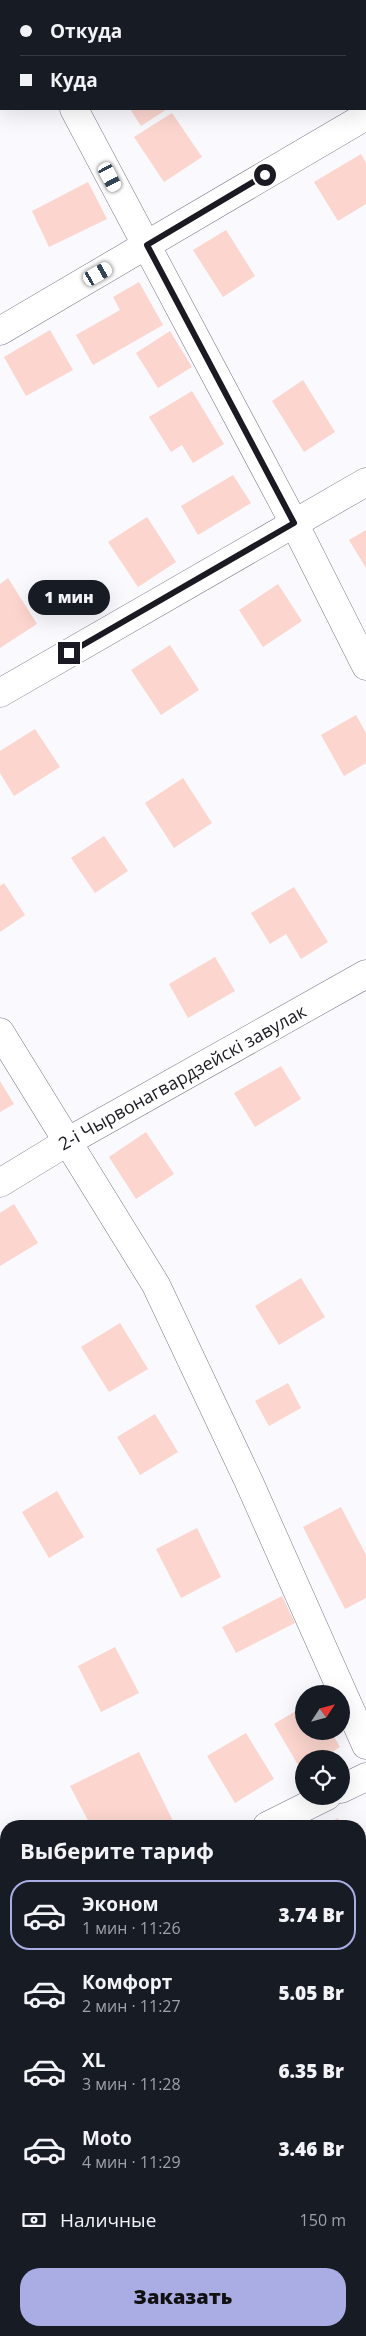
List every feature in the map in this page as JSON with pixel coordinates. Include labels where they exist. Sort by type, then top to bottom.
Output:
[{"type":"street","points":[[75,110],[294,523],[366,666]]},
{"type":"street","points":[[0,331],[366,116]]},
{"type":"street","points":[[0,693],[366,482]]},
{"type":"street","name":"2-і Чырвонагвардзейскі завулак","points":[[0,1183],[67,1142],[366,974]]},
{"type":"street","points":[[0,1032],[156,1285],[249,1482],[366,1745]]},
{"type":"street","points":[[350,1785],[366,1777]]},
{"type":"street","points":[[279,1820],[309,1805]]},
{"type":"building","points":[[131,110],[165,110],[141,126]]},
{"type":"building","points":[[172,113],[202,157],[164,182],[134,137]]},
{"type":"building","points":[[361,154],[366,163],[366,204],[338,221],[314,182]]},
{"type":"building","points":[[88,182],[107,219],[49,247],[32,211]]},
{"type":"building","points":[[226,230],[255,276],[223,297],[193,250]]},
{"type":"building","points":[[139,282],[163,325],[93,365],[76,335],[120,310],[113,297]]},
{"type":"building","points":[[50,330],[73,370],[26,396],[4,357]]},
{"type":"building","points":[[170,331],[192,367],[158,388],[136,353]]},
{"type":"building","points":[[303,380],[335,432],[304,452],[272,401]]},
{"type":"building","points":[[192,391],[224,444],[193,463],[182,445],[171,452],[149,417]]},
{"type":"building","points":[[233,475],[251,503],[198,535],[181,506]]},
{"type":"building","points":[[147,517],[176,562],[138,587],[108,542]]},
{"type":"building","points":[[366,530],[366,568],[349,540]]},
{"type":"building","points":[[8,578],[37,624],[0,648],[0,584]]},
{"type":"building","points":[[278,584],[302,621],[263,647],[239,610]]},
{"type":"building","points":[[170,645],[199,690],[161,715],[131,670]]},
{"type":"building","points":[[356,715],[366,733],[366,763],[344,776],[321,735]]},
{"type":"building","points":[[35,729],[60,767],[14,796],[0,773],[0,751]]},
{"type":"building","points":[[183,778],[212,823],[174,848],[145,803]]},
{"type":"building","points":[[104,836],[128,871],[95,893],[71,858]]},
{"type":"building","points":[[4,883],[25,915],[0,932],[0,886]]},
{"type":"building","points":[[294,887],[328,942],[301,959],[286,934],[270,944],[251,913]]},
{"type":"building","points":[[215,957],[235,991],[188,1018],[169,984]]},
{"type":"building","points":[[281,1066],[301,1099],[255,1127],[234,1093]]},
{"type":"building","points":[[0,1081],[14,1104],[0,1112]]},
{"type":"building","points":[[146,1132],[174,1174],[136,1199],[109,1157]]},
{"type":"building","points":[[14,1204],[38,1243],[0,1266],[0,1213]]},
{"type":"building","points":[[301,1278],[325,1317],[279,1345],[255,1306]]},
{"type":"building","points":[[120,1323],[148,1369],[109,1392],[81,1347]]},
{"type":"building","points":[[288,1383],[301,1408],[269,1426],[255,1401]]},
{"type":"building","points":[[155,1414],[178,1452],[140,1475],[117,1437]]},
{"type":"building","points":[[57,1491],[84,1537],[49,1558],[22,1512]]},
{"type":"building","points":[[341,1507],[366,1555],[366,1598],[345,1609],[303,1527]]},
{"type":"building","points":[[197,1528],[221,1577],[181,1598],[156,1549]]},
{"type":"building","points":[[282,1596],[295,1623],[236,1653],[222,1627]]},
{"type":"building","points":[[115,1647],[139,1693],[101,1712],[78,1666]]},
{"type":"building","points":[[295,1711],[295,1740],[336,1740],[340,1747],[335,1750],[295,1750],[295,1760],[274,1724]]},
{"type":"building","points":[[246,1733],[274,1779],[235,1803],[207,1756]]},
{"type":"building","points":[[139,1752],[173,1820],[88,1820],[70,1786]]},
{"type":"route","points":[[69,653],[294,523],[147,245],[265,175]]}]
